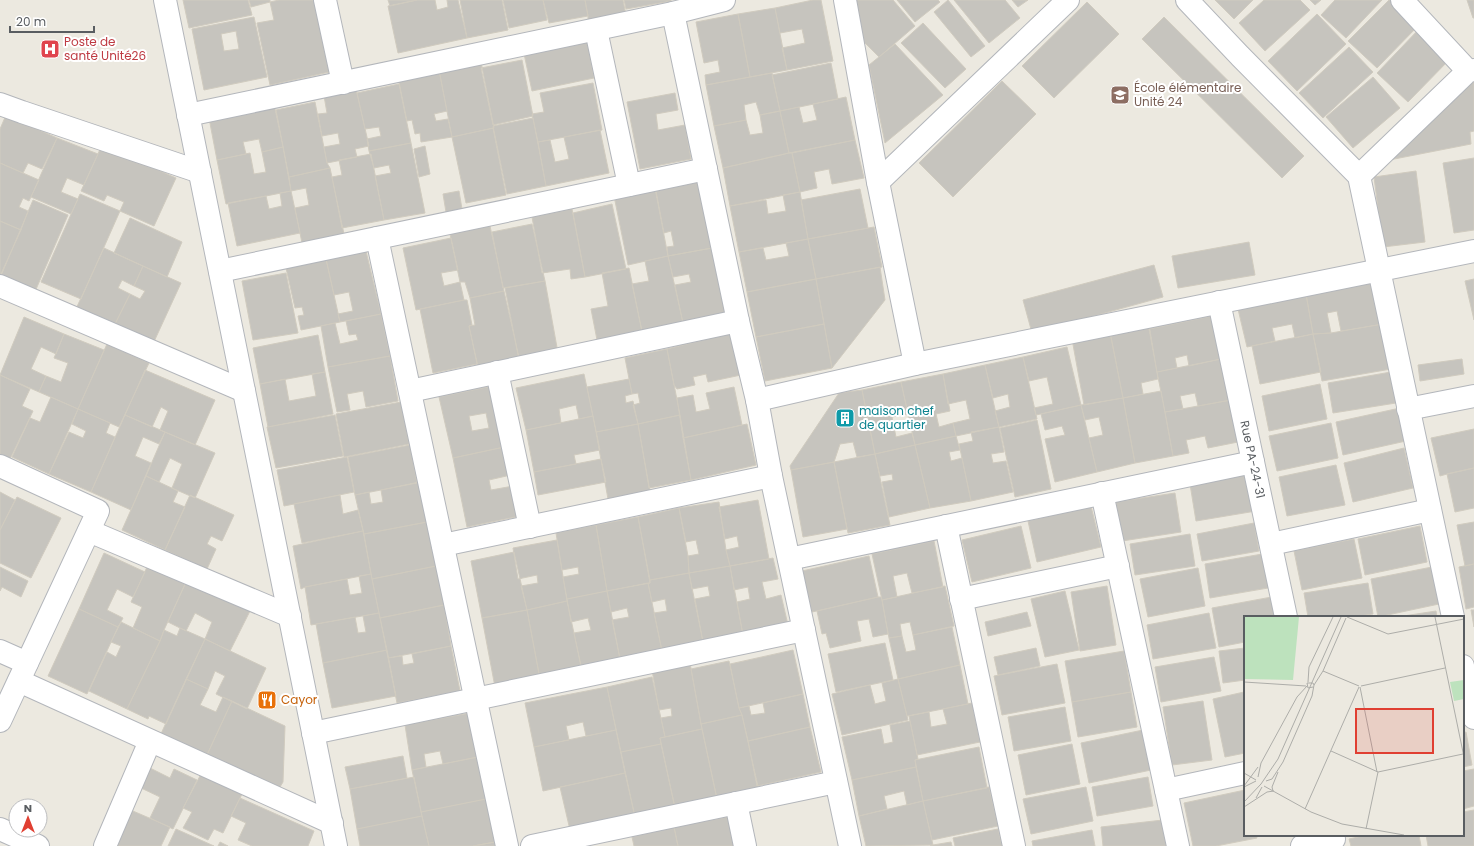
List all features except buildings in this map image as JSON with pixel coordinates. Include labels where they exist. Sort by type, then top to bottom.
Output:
[{"type":"street","points":[[165,0],[336,846]]},
{"type":"street","points":[[325,0],[343,83]]},
{"type":"street","points":[[188,115],[596,30],[724,0]]},
{"type":"street","points":[[845,0],[878,182],[915,364]]},
{"type":"street","points":[[878,182],[1068,0]]},
{"type":"street","points":[[1187,0],[1358,176],[1453,616]]},
{"type":"street","points":[[1358,176],[1471,71],[1402,0]]},
{"type":"street","points":[[673,13],[738,321],[757,400],[771,476],[850,846]]},
{"type":"street","points":[[596,30],[629,186]]},
{"type":"street","points":[[0,104],[200,172]]},
{"type":"street","points":[[220,271],[706,169]]},
{"type":"street","points":[[377,238],[507,846]]},
{"type":"street","points":[[757,400],[915,364],[1474,251]]},
{"type":"street","points":[[0,286],[244,391]]},
{"type":"street","name":"Rue PA-24-31","points":[[1219,302],[1286,616]]},
{"type":"street","points":[[410,391],[738,321]]},
{"type":"street","points":[[497,372],[530,527]]},
{"type":"street","points":[[1408,409],[1474,396]]},
{"type":"street","points":[[789,559],[1253,462]]},
{"type":"street","points":[[0,466],[98,511],[0,721]]},
{"type":"street","points":[[443,545],[771,476]]},
{"type":"street","points":[[1102,493],[1178,846]]},
{"type":"street","points":[[1271,544],[1430,510]]},
{"type":"street","points":[[946,526],[1014,846]]},
{"type":"street","points":[[89,531],[290,616]]},
{"type":"street","points":[[961,598],[1118,566]]},
{"type":"street","points":[[313,733],[804,630]]},
{"type":"street","points":[[0,651],[23,672],[150,741],[332,823]]},
{"type":"street","points":[[1464,671],[1474,718]]},
{"type":"street","points":[[105,846],[150,741]]},
{"type":"street","points":[[1166,790],[1244,773]]},
{"type":"street","points":[[532,846],[836,782]]},
{"type":"street","points":[[736,803],[745,846]]},
{"type":"street","points":[[0,829],[38,846]]},
{"type":"street","points":[[1302,846],[1334,840]]},
{"type":"place","name":"Poste de santé Unité26","points":[[50,49]]},
{"type":"place","name":"École élémentaire Unité 24","points":[[1120,95]]},
{"type":"place","name":"maison chef de quartier","points":[[845,418]]},
{"type":"place","name":"Cayor","points":[[267,700]]}]
